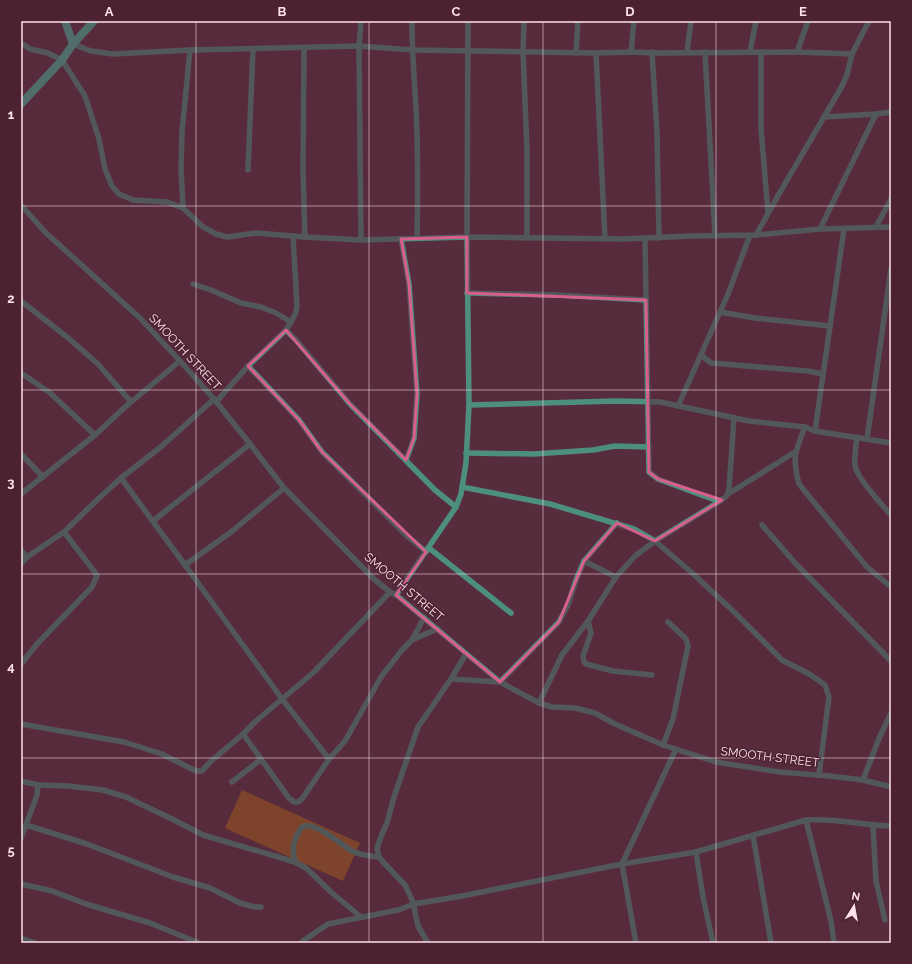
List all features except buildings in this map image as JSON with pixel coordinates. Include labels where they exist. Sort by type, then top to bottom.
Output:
[{"type":"street","points":[[65,21],[73,44],[91,51],[113,54],[190,50],[359,46],[412,50],[576,53],[797,52],[852,54]]},
{"type":"street","points":[[21,104],[62,60],[73,44],[94,21]]},
{"type":"street","points":[[360,21],[361,240]]},
{"type":"street","points":[[412,21],[412,50],[416,108],[418,198],[417,238]]},
{"type":"street","points":[[396,595],[456,507],[462,487],[469,405],[467,293],[468,21]]},
{"type":"street","points":[[524,21],[523,52],[527,150],[527,238]]},
{"type":"street","points":[[576,53],[578,21]]},
{"type":"street","points":[[631,52],[634,21]]},
{"type":"street","points":[[687,52],[691,21]]},
{"type":"street","points":[[750,52],[756,21]]},
{"type":"street","points":[[797,52],[808,21]]},
{"type":"street","points":[[756,235],[847,75],[852,54],[869,21]]},
{"type":"street","points":[[21,43],[30,49],[48,53],[62,60],[85,96],[99,139],[105,169],[112,186],[119,194],[133,200],[167,202],[183,208],[203,227],[216,234],[227,237],[256,233],[304,238],[361,240],[467,237],[605,239],[756,235],[820,229],[844,230],[891,227]]},
{"type":"street","points":[[304,48],[304,238]]},
{"type":"street","points":[[248,170],[253,49]]},
{"type":"street","points":[[183,208],[181,168],[182,139],[190,50]]},
{"type":"street","points":[[652,52],[657,133],[659,238]]},
{"type":"street","points":[[705,52],[715,236]]},
{"type":"street","points":[[761,52],[761,128],[768,213]]},
{"type":"street","points":[[596,53],[605,239]]},
{"type":"street","points":[[824,117],[891,112]]},
{"type":"street","points":[[820,229],[876,114]]},
{"type":"street","points":[[876,227],[891,199]]},
{"type":"street","name":"SMOOTH STREET","points":[[21,205],[45,232],[140,318],[215,400],[284,488],[370,575],[500,682],[539,703],[575,708],[595,713],[615,724],[663,745],[716,762],[780,772],[863,780],[891,787]]},
{"type":"street","points":[[815,431],[844,230]]},
{"type":"street","points":[[678,406],[728,294],[750,235]]},
{"type":"street","points":[[21,564],[27,556],[64,532],[121,478],[162,446],[215,400],[286,330],[296,312],[297,305],[293,236]]},
{"type":"street","points":[[644,238],[649,472],[658,479],[715,500],[722,500]]},
{"type":"street","points":[[401,239],[409,284],[417,394],[414,438],[406,460]]},
{"type":"street","points":[[867,439],[891,269]]},
{"type":"street","points":[[193,284],[211,290],[236,302],[276,313],[290,322]]},
{"type":"street","points":[[467,293],[558,295],[646,300]]},
{"type":"street","points":[[21,301],[67,337],[98,364],[131,402]]},
{"type":"street","points":[[720,312],[755,318],[830,326]]},
{"type":"street","points":[[286,330],[350,404],[435,490],[456,507]]},
{"type":"street","points":[[701,355],[711,363],[808,371],[823,374]]},
{"type":"street","points":[[21,494],[95,435],[131,402],[180,361]]},
{"type":"street","points":[[248,366],[299,420],[322,452],[407,536],[428,550],[511,613]]},
{"type":"street","points":[[21,373],[49,392],[95,435]]},
{"type":"street","points":[[469,405],[618,401],[660,402],[734,418],[805,427],[815,431],[891,443]]},
{"type":"street","points":[[728,494],[734,418]]},
{"type":"street","points":[[805,427],[795,452],[794,467],[799,484],[867,567],[891,587]]},
{"type":"street","points":[[857,437],[855,468],[870,492],[891,514]]},
{"type":"street","points":[[153,521],[250,444]]},
{"type":"street","points":[[466,454],[534,454],[593,450],[615,446],[649,447]]},
{"type":"street","points":[[539,703],[562,655],[588,621],[616,577],[635,556],[655,541],[727,497],[728,494],[795,452]]},
{"type":"street","points":[[21,454],[43,477]]},
{"type":"street","points":[[121,478],[282,699],[329,759]]},
{"type":"street","points":[[462,487],[550,504],[617,523],[634,529],[655,541],[731,609],[782,660],[811,675],[825,685],[829,697],[819,775]]},
{"type":"street","points":[[185,565],[231,532],[284,488]]},
{"type":"street","points":[[451,679],[500,682],[559,622],[568,605],[584,561],[617,523]]},
{"type":"street","points":[[762,525],[796,564],[891,661]]},
{"type":"street","points":[[21,664],[37,644],[92,587],[97,576],[64,532]]},
{"type":"street","points":[[21,550],[27,556]]},
{"type":"street","points":[[584,561],[616,577]]},
{"type":"street","points":[[21,724],[124,742],[162,754],[196,771],[202,771],[256,721],[314,672],[390,592]]},
{"type":"street","points":[[243,734],[260,760],[289,798],[296,802],[302,799],[329,759],[345,741],[381,677],[402,650],[412,640],[424,618]]},
{"type":"street","points":[[588,621],[591,633],[583,656],[586,664],[614,671],[652,675]]},
{"type":"street","points":[[663,745],[673,719],[688,646],[686,639],[668,622]]},
{"type":"street","points":[[412,640],[437,629]]},
{"type":"street","points":[[428,943],[418,926],[414,904],[405,885],[379,857],[377,848],[391,811],[394,797],[418,727],[451,679],[466,654]]},
{"type":"street","points":[[863,780],[880,736],[891,713]]},
{"type":"street","points":[[636,943],[622,864],[676,749]]},
{"type":"street","points":[[232,782],[260,760]]},
{"type":"street","points":[[21,781],[38,785],[68,786],[103,790],[126,797],[203,835],[295,862],[306,868],[331,892],[361,917]]},
{"type":"street","points":[[21,838],[37,795],[38,785]]},
{"type":"street","points":[[302,943],[328,924],[398,910],[414,904],[462,896],[622,864],[696,852],[806,820],[820,819],[873,826],[891,826]]},
{"type":"street","points":[[806,820],[831,921],[834,943]]},
{"type":"street","points":[[26,825],[87,844],[173,877],[210,888],[240,903],[261,907]]},
{"type":"street","points":[[295,862],[293,844],[300,828],[304,826],[309,826],[331,836],[343,846],[357,853],[379,857]]},
{"type":"street","points":[[873,826],[876,881],[885,920]]},
{"type":"street","points":[[753,835],[772,943]]},
{"type":"street","points":[[696,852],[703,897],[713,943]]},
{"type":"street","points":[[21,884],[52,891],[86,904],[150,923],[199,943]]},
{"type":"street","points":[[21,938],[35,943]]},
{"type":"highlighted area","points":[[467,237],[467,293],[646,300],[649,472],[658,479],[722,500],[655,541],[617,523],[584,561],[559,622],[500,682],[396,595],[426,552],[322,452],[299,420],[248,366],[286,330],[350,404],[406,460],[414,438],[417,394],[409,284],[401,239]]},
{"type":"shaded area","points":[[242,790],[360,843],[343,881],[225,828]]}]
